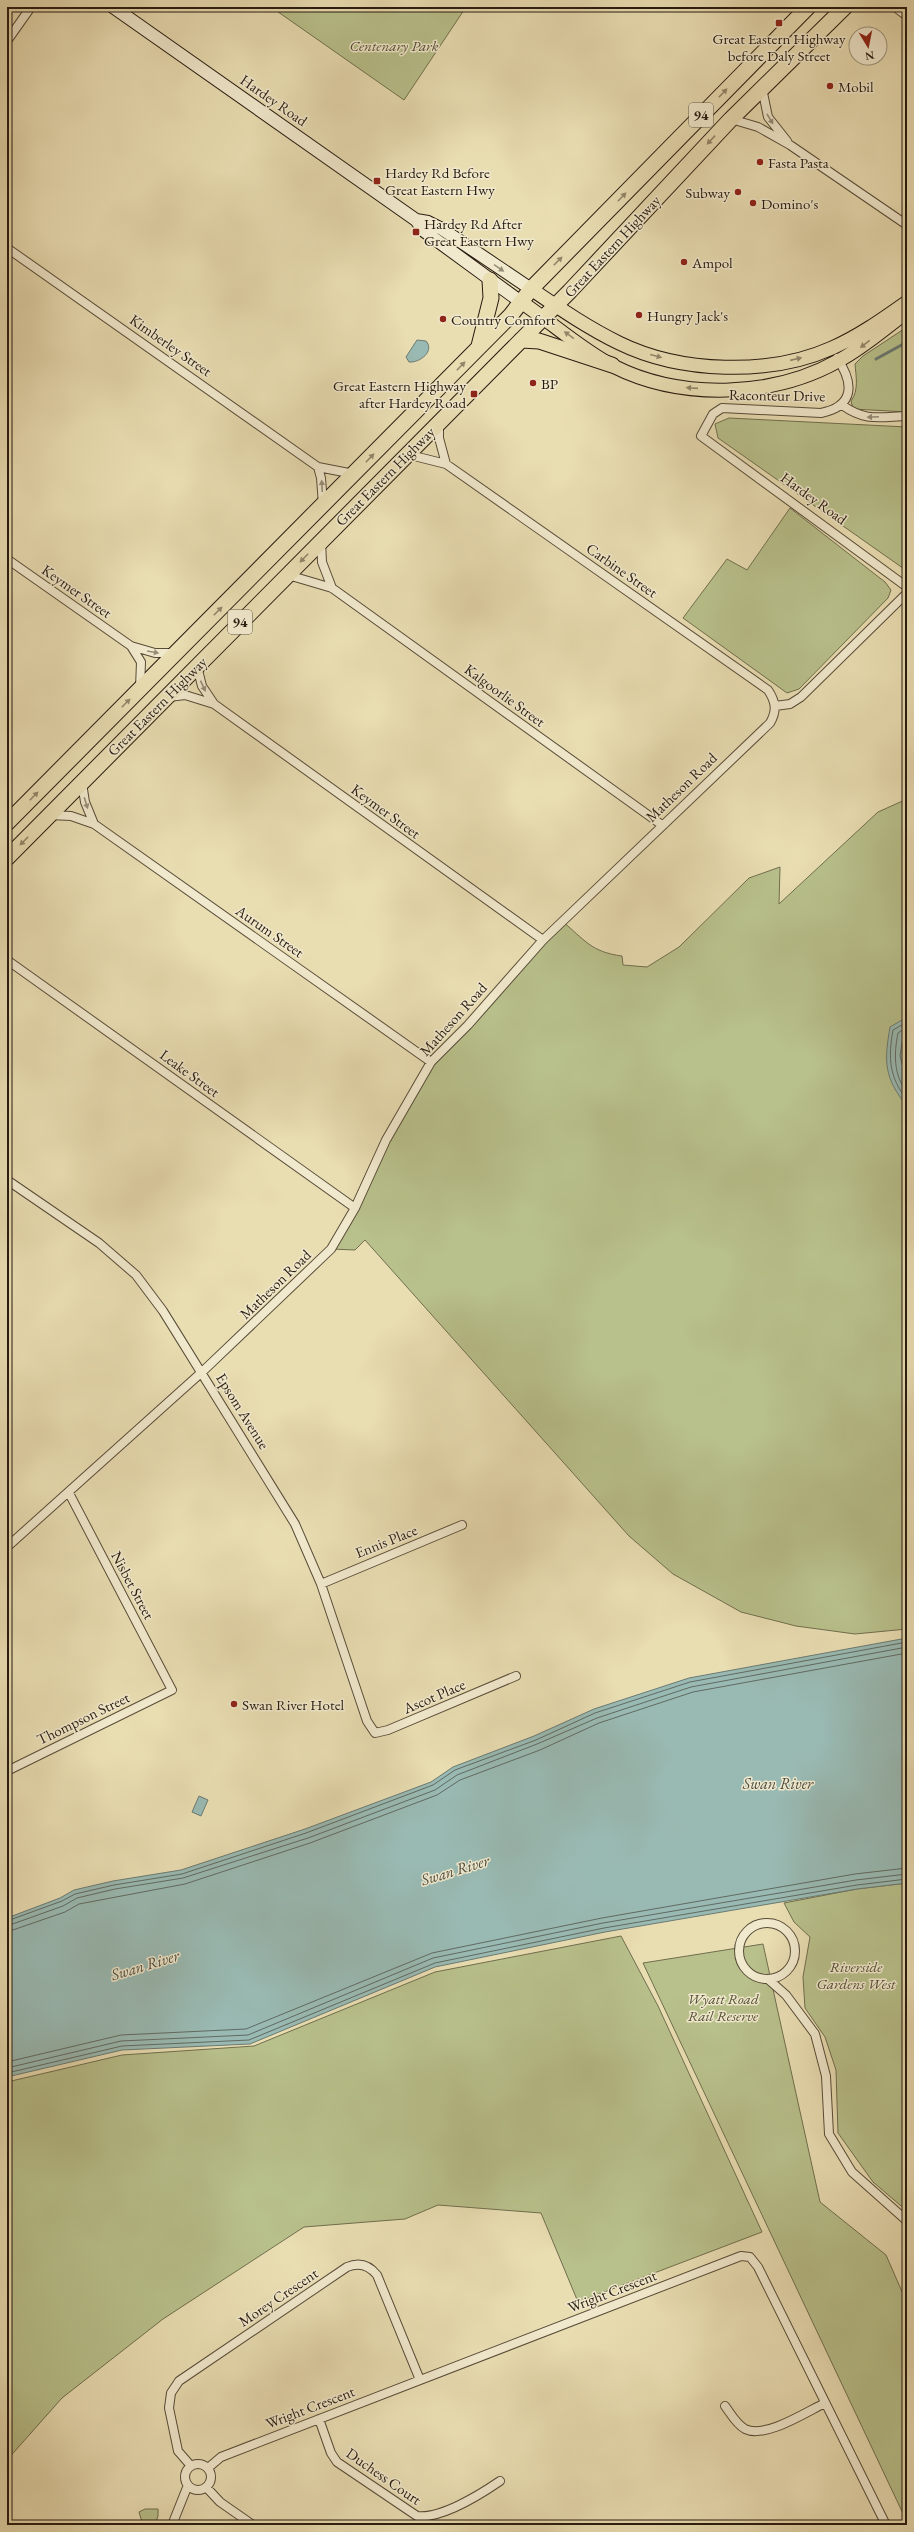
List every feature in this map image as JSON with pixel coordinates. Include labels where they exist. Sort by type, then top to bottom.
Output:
[{"type":"highway","name":"Great Eastern Highway","points":[[7,823],[323,506],[479,347],[522,302],[531,289],[808,7]]},
{"type":"highway","name":"Great Eastern Highway","points":[[7,858],[406,454],[440,422],[521,340],[731,119],[845,7]]},
{"type":"highway","points":[[479,347],[491,298],[490,280]]},
{"type":"highway","points":[[521,340],[540,341],[612,366]]},
{"type":"main road","name":"Hardey Road","points":[[113,7],[416,220],[424,231],[522,302]]},
{"type":"main road","name":"Hardey Road","points":[[416,220],[428,222],[442,229],[531,289]]},
{"type":"main road","points":[[531,289],[555,305],[627,346],[666,359],[702,366],[760,366],[809,356],[831,349],[879,322],[907,302]]},
{"type":"main road","points":[[522,302],[612,366],[658,383],[692,389],[731,389],[781,382],[815,372],[839,361],[907,312]]},
{"type":"street","points":[[7,42],[31,7]]},
{"type":"street","points":[[895,7],[907,16]]},
{"type":"street","points":[[762,88],[768,117],[790,145]]},
{"type":"street","points":[[731,119],[758,127],[790,145],[907,225]]},
{"type":"street","name":"Kimberley Street","points":[[7,248],[318,467],[354,474]]},
{"type":"street","name":"Raconteur Drive","points":[[701,436],[713,414],[722,408],[821,413],[842,405],[849,391],[848,383],[839,361],[831,349]]},
{"type":"street","name":"Raconteur Drive","points":[[842,405],[864,417],[907,416]]},
{"type":"street","points":[[440,422],[439,438],[446,464]]},
{"type":"street","name":"Hardey Road","points":[[701,436],[907,587]]},
{"type":"street","name":"Carbine Street","points":[[406,454],[446,464],[768,690],[775,706]]},
{"type":"street","points":[[318,467],[321,478],[323,506]]},
{"type":"street","points":[[321,540],[322,562],[332,588]]},
{"type":"street","name":"Keymer Street","points":[[7,559],[131,646],[156,653],[176,653]]},
{"type":"street","name":"Kalgoorlie Street","points":[[288,575],[332,588],[662,825]]},
{"type":"street","points":[[775,706],[790,704],[801,697],[907,593]]},
{"type":"street","name":"Keymer Street","points":[[131,646],[141,662],[139,689]]},
{"type":"street","name":"Keymer Street","points":[[197,666],[202,686],[214,704]]},
{"type":"street","name":"Keymer Street","points":[[166,697],[185,695],[214,704],[543,940]]},
{"type":"street","name":"Matheson Road","points":[[7,1547],[69,1493],[202,1372],[331,1249],[356,1208],[386,1140],[431,1062],[468,1025],[543,940],[770,723],[775,715],[775,706]]},
{"type":"street","points":[[82,782],[85,802],[94,824]]},
{"type":"street","name":"Aurum Street","points":[[50,815],[71,816],[94,824],[431,1062]]},
{"type":"street","name":"Leake Street","points":[[7,960],[356,1208]]},
{"type":"street","name":"Epsom Avenue","points":[[7,1180],[99,1243],[136,1275],[163,1311],[295,1524],[321,1584],[367,1721]]},
{"type":"street","name":"Nisbet Street","points":[[69,1493],[172,1690]]},
{"type":"street","name":"Ennis Place","points":[[321,1584],[462,1525]]},
{"type":"street","name":"Ascot Place","points":[[367,1721],[375,1733],[388,1730],[516,1676]]},
{"type":"street","name":"Thompson Street","points":[[7,1771],[172,1690]]},
{"type":"street","points":[[769,1980],[787,1973],[795,1957],[796,1950],[791,1935],[783,1926],[763,1922],[752,1928],[741,1938],[738,1946],[738,1958],[746,1971],[755,1977],[769,1980],[786,1995],[815,2034],[826,2076],[829,2134],[852,2172],[907,2221]]},
{"type":"street","name":"Wright Crescent","points":[[208,2468],[221,2457],[741,2256],[750,2258],[758,2267],[886,2525]]},
{"type":"street","name":"Morey Crescent","points":[[191,2466],[178,2451],[169,2408],[171,2393],[179,2381],[347,2267],[356,2264],[371,2268],[377,2275],[420,2380]]},
{"type":"street","points":[[725,2406],[736,2421],[745,2429],[764,2432],[825,2403]]},
{"type":"street","name":"Duchess Court","points":[[319,2419],[331,2454],[337,2462],[417,2516],[430,2515],[479,2496],[500,2481]]},
{"type":"street","points":[[172,2525],[188,2485],[185,2475],[191,2466],[200,2464],[208,2468],[211,2478],[206,2487],[197,2490],[188,2485]]},
{"type":"street","points":[[206,2487],[220,2502],[253,2525]]},
{"type":"green space","name":"Centenary Park","points":[[271,7],[466,7],[404,100]]},
{"type":"green space","points":[[907,327],[907,412],[853,409],[851,401],[854,397],[856,388],[855,364],[863,356]]},
{"type":"green space","points":[[729,418],[907,427],[907,571],[718,438],[715,424]]},
{"type":"green space","points":[[790,508],[885,582],[891,590],[888,598],[799,689],[787,693],[683,618],[727,559],[747,570]]},
{"type":"green space","points":[[907,799],[907,1629],[855,1634],[796,1626],[741,1612],[673,1574],[629,1536],[365,1240],[355,1250],[331,1249],[386,1140],[431,1062],[562,921],[595,948],[603,952],[622,956],[623,965],[647,967],[679,947],[749,878],[780,867],[779,904],[878,812]]},
{"type":"green space","name":"Riverside Gardens West","points":[[907,1883],[907,2211],[873,2182],[838,2133],[836,2070],[825,2037],[805,2008],[803,1977],[810,1937],[794,1922],[784,1903],[857,1889]]},
{"type":"green space","points":[[621,1936],[658,2006],[762,2232],[578,2302],[541,2213],[438,2205],[405,2219],[304,2227],[163,2319],[62,2398],[7,2460],[7,2082],[122,2055],[254,2046],[435,1972]]},
{"type":"green space","name":"Wyatt Road Rail Reserve","points":[[763,1944],[820,2202],[886,2255],[907,2303],[907,2522],[643,1963]]},
{"type":"green space","points":[[145,2509],[158,2509],[158,2516],[155,2525],[143,2525],[139,2512]]},
{"type":"water","points":[[417,340],[426,341],[429,349],[425,356],[418,361],[409,362],[406,357]]},
{"type":"water","points":[[907,1017],[907,1106],[899,1096],[890,1078],[887,1050],[890,1027]]},
{"type":"water","name":"Swan River","points":[[907,1638],[907,1883],[857,1889],[605,1932],[435,1967],[250,2044],[122,2050],[7,2077],[7,1918],[60,1898],[74,1890],[113,1881],[181,1870],[305,1829],[431,1782],[453,1767],[534,1736],[594,1709],[689,1678]]},
{"type":"water","points":[[199,1796],[208,1800],[201,1816],[192,1812]]},
{"type":"waterway","points":[[876,359],[907,342]]},
{"type":"place","name":"Great Eastern Highway before Daly Street","points":[[779,23]]},
{"type":"place","name":"Mobil","points":[[830,86]]},
{"type":"place","name":"Fasta Pasta","points":[[760,162]]},
{"type":"place","name":"Hardey Rd Before Great Eastern Hwy","points":[[377,181]]},
{"type":"place","name":"Subway","points":[[738,192]]},
{"type":"place","name":"Domino's","points":[[753,203]]},
{"type":"place","name":"Hardey Rd After Great Eastern Hwy","points":[[416,232]]},
{"type":"place","name":"Ampol","points":[[684,262]]},
{"type":"place","name":"Hungry Jack's","points":[[639,315]]},
{"type":"place","name":"Country Comfort","points":[[443,319]]},
{"type":"place","name":"BP","points":[[533,383]]},
{"type":"place","name":"Great Eastern Highway after Hardey Road","points":[[474,394]]},
{"type":"place","name":"Swan River Hotel","points":[[234,1704]]}]
